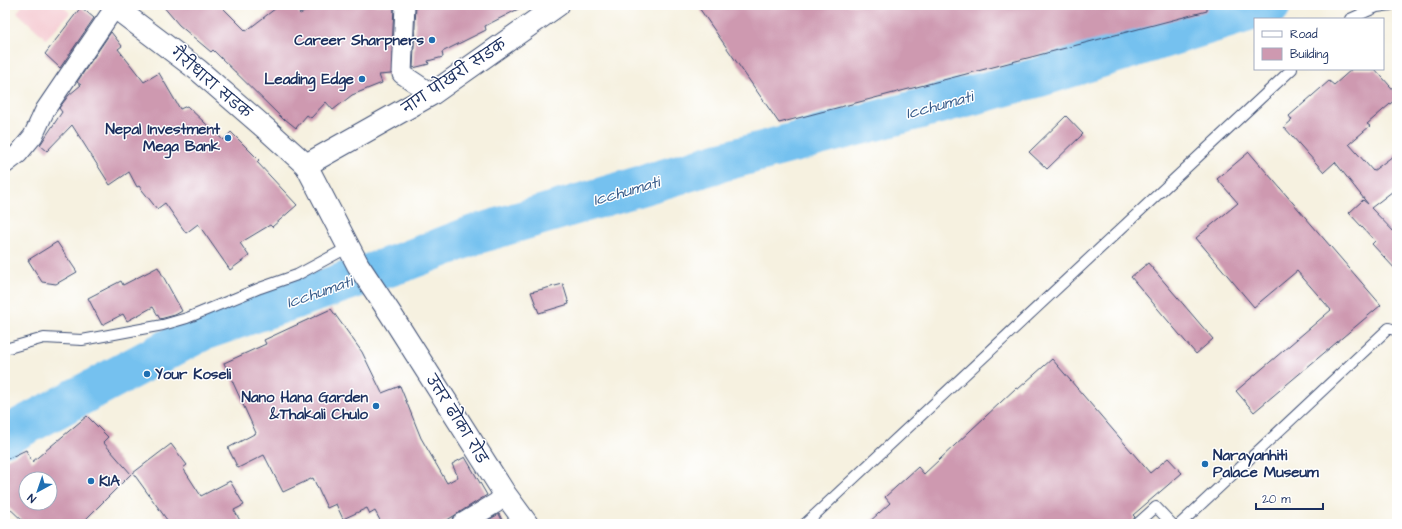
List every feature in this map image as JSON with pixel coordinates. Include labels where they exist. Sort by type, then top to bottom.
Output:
[{"type":"main road","name":"नाग पोखरी सडक","points":[[306,165],[432,94],[558,5]]},
{"type":"main road","name":"गैरीधारा सडक","points":[[114,6],[198,70],[306,165]]},
{"type":"main road","name":"उत्तर ढोका रोड","points":[[306,165],[353,256],[505,494],[527,524]]},
{"type":"street","points":[[405,5],[402,74],[432,94]]},
{"type":"street","points":[[5,164],[18,154],[33,136],[45,110],[114,6]]},
{"type":"street","points":[[461,524],[496,503],[505,494]]},
{"type":"lane","points":[[1352,18],[1377,7],[1390,5]]},
{"type":"lane","points":[[804,524],[1291,70]]},
{"type":"lane","points":[[5,348],[44,338],[82,340],[163,325],[187,318],[260,288],[353,256]]},
{"type":"lane","points":[[1180,524],[1389,328],[1397,331]]},
{"type":"lane","points":[[1137,524],[1156,507],[1172,524]]},
{"type":"shaded area","points":[[23,5],[62,5],[70,13],[46,39],[17,12]]},
{"type":"building","points":[[162,5],[220,5],[246,31],[280,5],[293,5],[300,14],[318,5],[394,5],[391,74],[379,75],[382,83],[352,95],[333,110],[326,102],[311,118],[307,115],[296,128],[285,119],[284,120],[213,50],[211,52],[179,25]]},
{"type":"building","points":[[416,5],[526,5],[485,26],[486,30],[442,52],[443,57],[428,61],[429,64],[413,68]]},
{"type":"building","points":[[697,5],[1207,5],[1207,11],[779,123]]},
{"type":"building","points":[[81,7],[94,18],[60,68],[45,54]]},
{"type":"building","points":[[111,32],[122,46],[118,49],[144,82],[159,73],[180,109],[187,106],[223,140],[231,132],[259,160],[257,162],[297,205],[272,227],[270,225],[240,243],[249,256],[230,270],[198,224],[186,233],[165,203],[157,209],[139,186],[137,187],[129,172],[110,185],[72,125],[47,151],[40,145],[62,112],[59,108],[69,95],[81,85],[77,82]]},
{"type":"building","points":[[1351,70],[1376,70],[1397,94],[1397,98],[1367,124],[1370,126],[1349,144],[1373,171],[1397,153],[1397,188],[1371,208],[1397,235],[1397,271],[1372,244],[1375,241],[1349,213],[1363,200],[1368,204],[1335,162],[1324,172],[1284,127],[1292,120],[1289,116],[1329,81],[1334,85]]},
{"type":"building","points":[[1066,116],[1083,134],[1047,169],[1029,152]]},
{"type":"building","points":[[1249,152],[1381,305],[1254,412],[1236,391],[1331,310],[1297,271],[1254,307],[1196,238],[1238,203],[1217,179]]},
{"type":"building","points":[[57,242],[77,272],[56,284],[42,282],[28,260]]},
{"type":"building","points":[[1148,263],[1213,339],[1196,354],[1131,277]]},
{"type":"building","points":[[158,267],[182,311],[175,315],[160,319],[153,307],[127,321],[123,314],[102,325],[88,298],[121,281],[123,285]]},
{"type":"building","points":[[563,284],[569,304],[539,313],[531,292]]},
{"type":"building","points":[[331,309],[362,352],[382,393],[400,386],[421,438],[447,483],[458,477],[452,464],[465,457],[487,495],[441,524],[382,524],[375,511],[370,514],[367,508],[343,519],[336,504],[327,508],[313,478],[283,492],[264,455],[238,468],[228,448],[256,433],[224,363],[266,344],[264,340]]},
{"type":"building","points":[[1052,359],[1150,473],[1168,458],[1182,473],[1133,515],[1135,517],[1131,524],[867,524],[890,503],[885,497],[918,467],[924,474],[1016,388],[1018,389]]},
{"type":"building","points":[[87,416],[108,437],[103,442],[131,474],[81,524],[26,524],[5,504],[5,460],[26,450],[32,462]]},
{"type":"building","points":[[171,444],[187,465],[183,468],[201,496],[230,481],[244,505],[234,510],[242,524],[170,524],[133,473]]},
{"type":"building","points":[[499,514],[504,524],[483,523]]},
{"type":"waterway","name":"Icchumati","points":[[5,436],[202,331],[406,261],[474,235],[721,162],[1040,77],[1271,5]]},
{"type":"place","name":"Career Sharpners","points":[[432,40]]},
{"type":"place","name":"Leading Edge","points":[[362,79]]},
{"type":"place","name":"Nepal Investment Mega Bank","points":[[228,138]]},
{"type":"place","name":"Your Koseli","points":[[147,374]]},
{"type":"place","name":"Nano Hana Garden &Thakali Chulo","points":[[376,406]]},
{"type":"place","name":"Narayanhiti Palace Museum","points":[[1205,464]]},
{"type":"place","name":"KIA","points":[[91,481]]}]
